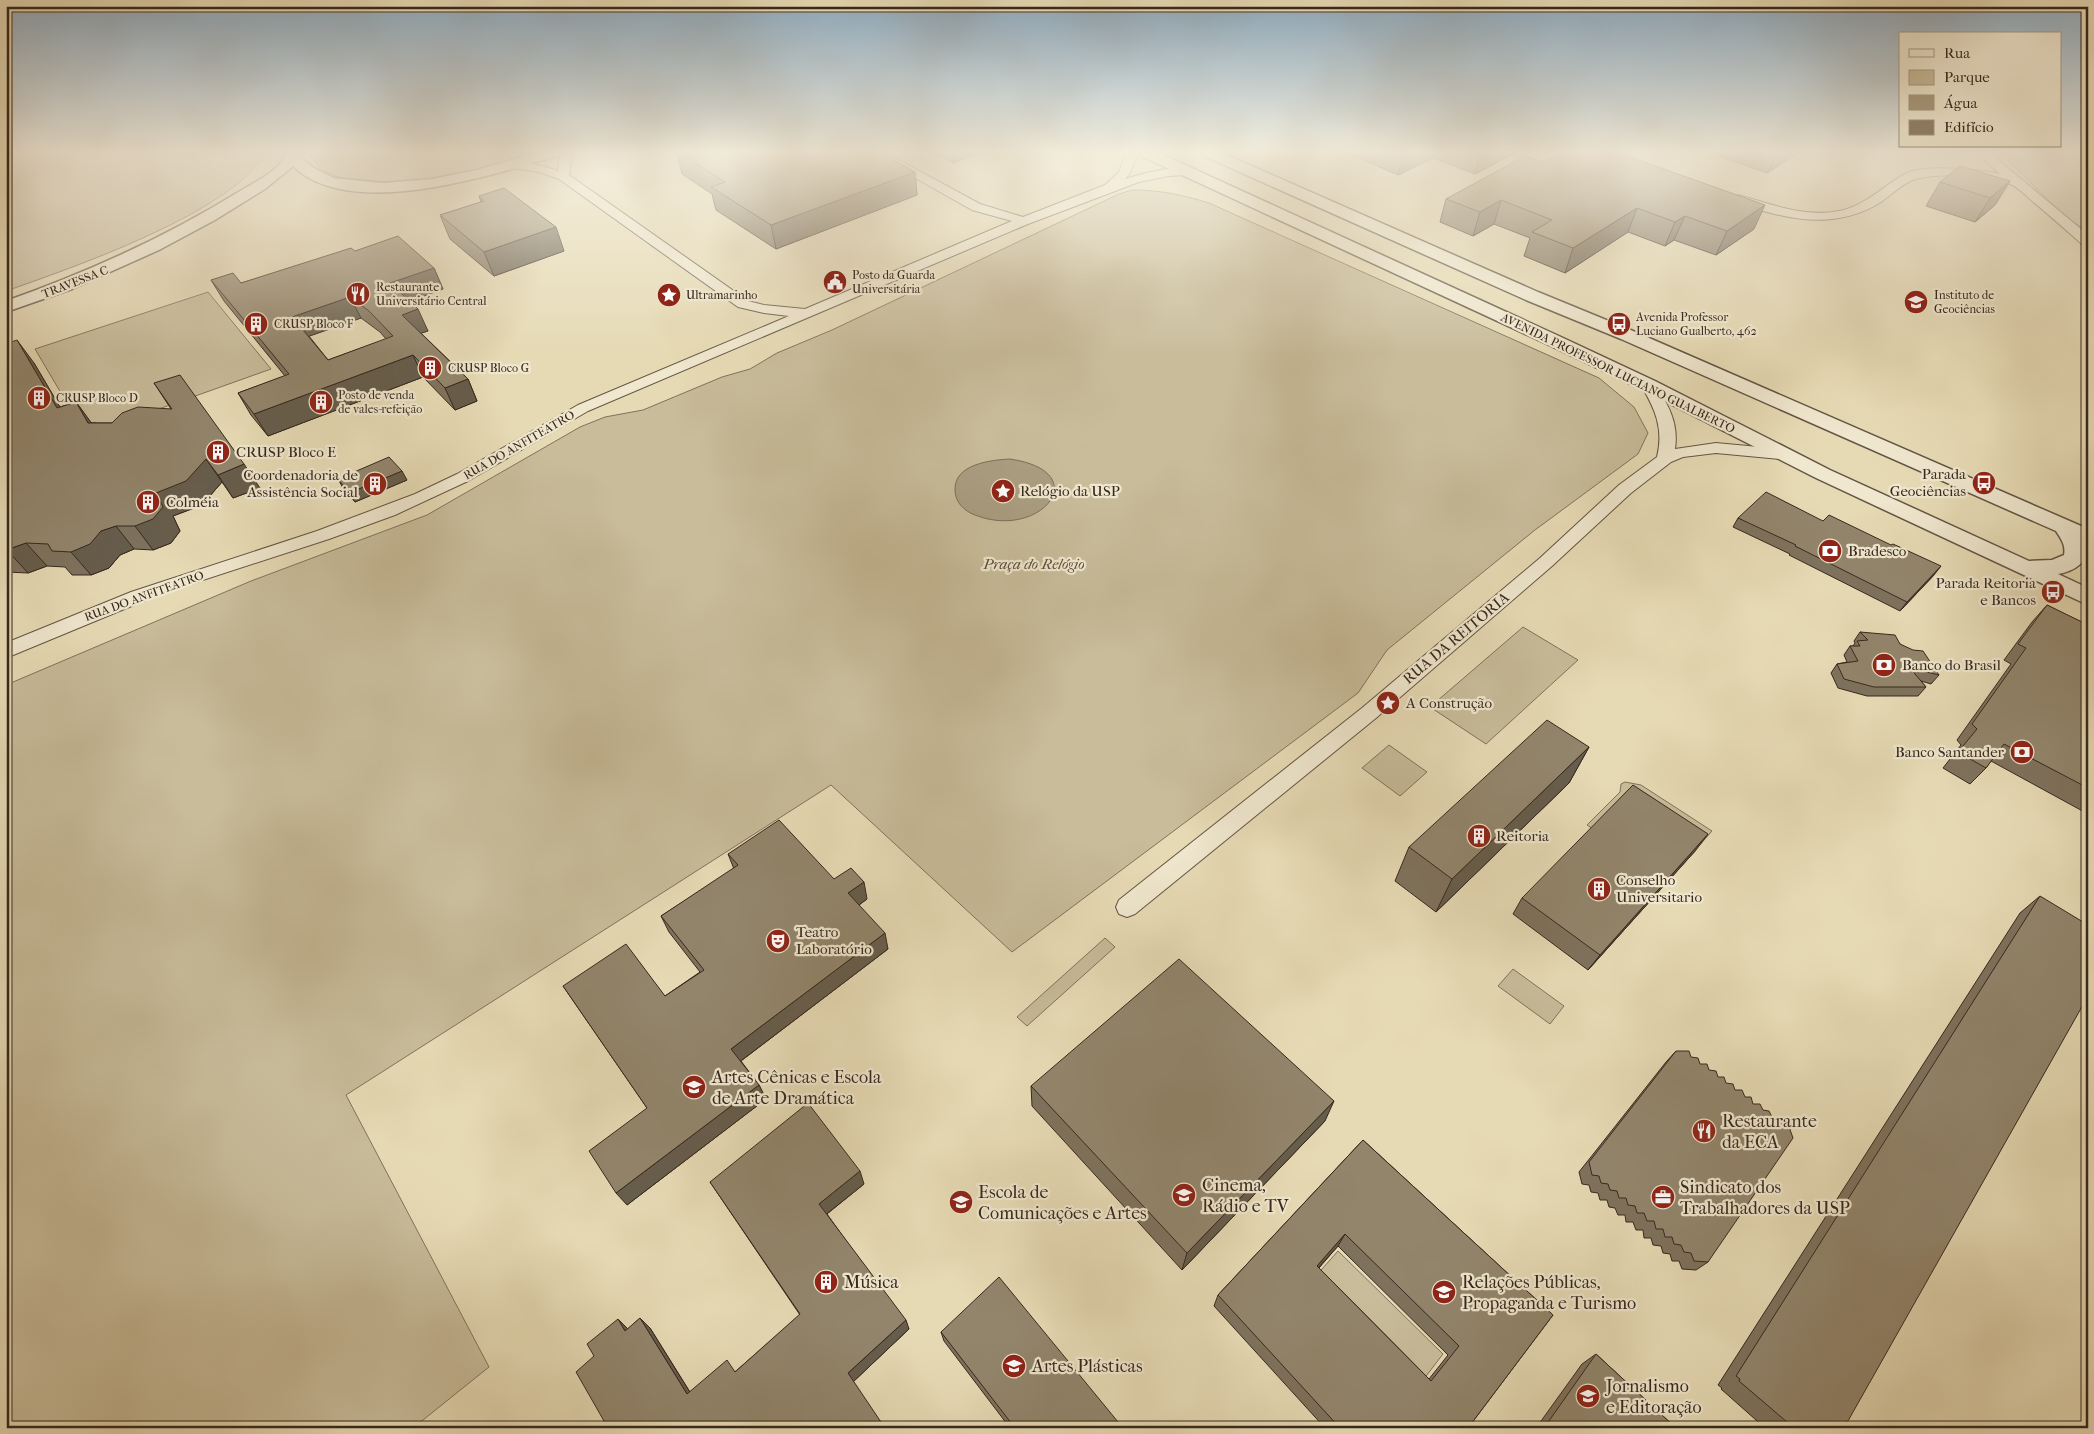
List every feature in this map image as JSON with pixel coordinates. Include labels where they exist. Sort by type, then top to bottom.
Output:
[{"type":"street","name":"TRAVESSA C","points":[[6,306],[111,268],[207,220]]},
{"type":"street","points":[[625,220],[743,304],[786,312],[810,313]]},
{"type":"street","points":[[985,220],[995,233]]},
{"type":"street","name":"RUA DO ANFITEATRO","points":[[6,651],[154,590],[303,544],[423,497],[467,476],[544,428],[583,408],[810,313],[1024,220]]},
{"type":"street","name":"AVENIDA PROFESSOR LUCIANO GUALBERTO","points":[[1291,220],[1648,385],[1782,454],[1885,504],[2088,597]]},
{"type":"street","points":[[1359,220],[2088,537]]},
{"type":"street","points":[[2062,220],[2088,242]]},
{"type":"street","points":[[1462,298],[1474,298],[1494,292],[1499,287],[1499,281]]},
{"type":"street","points":[[1503,317],[1497,310],[1497,302],[1509,296],[1532,296]]},
{"type":"street","points":[[741,341],[748,322],[743,304]]},
{"type":"street","points":[[1648,385],[1668,422],[1670,441],[1665,459]]},
{"type":"street","name":"RUA DA REITORIA","points":[[1127,908],[1369,713],[1546,562],[1625,489],[1665,459],[1680,453],[1716,448],[1782,454]]},
{"type":"street","points":[[2024,568],[2046,569],[2062,567],[2073,560],[2077,551],[2075,540],[2065,528]]},
{"type":"green space","points":[[6,220],[180,220],[107,253],[6,291]]},
{"type":"green space","name":"Praça do Relógio","points":[[1064,220],[1247,220],[1599,378],[1634,407],[1648,433],[1638,454],[1535,530],[1387,650],[1358,693],[1012,952],[831,785],[346,1095],[489,1367],[413,1428],[6,1428],[6,685],[251,581],[427,515],[580,427],[605,417],[643,410],[722,377],[750,369],[777,353],[832,330]]},
{"type":"green space","points":[[2070,220],[2088,220],[2088,232]]},
{"type":"green space","points":[[208,292],[271,369],[100,430],[95,422],[81,427],[35,349]]},
{"type":"green space","points":[[1523,627],[1578,660],[1486,744],[1430,707]]},
{"type":"green space","points":[[1389,745],[1427,772],[1400,796],[1362,768]]},
{"type":"green space","points":[[1625,782],[1641,785],[1712,831],[1698,847],[1624,798],[1593,829],[1587,825],[1620,792],[1621,784]]},
{"type":"green space","points":[[1105,938],[1115,947],[1027,1026],[1017,1017]]},
{"type":"green space","points":[[1513,969],[1564,1006],[1550,1024],[1498,986]]},
{"type":"green space","points":[[1338,1251],[1443,1354],[1420,1384],[1314,1278]]},
{"type":"water","points":[[1010,459],[1036,466],[1050,477],[1054,489],[1050,502],[1038,512],[1020,519],[999,521],[975,515],[967,511],[958,502],[955,490],[956,481],[960,474],[984,462]]},
{"type":"building","points":[[446,220],[547,220],[556,227],[484,252]]},
{"type":"building","points":[[763,220],[785,220],[771,225]]},
{"type":"building","points":[[1552,220],[1618,220],[1573,248],[1532,232]]},
{"type":"building","points":[[1696,220],[1743,220],[1727,231]]},
{"type":"building","points":[[398,236],[434,268],[390,283],[418,309],[402,315],[468,379],[445,388],[413,355],[254,414],[238,393],[289,374],[211,280],[233,273],[241,283],[351,248],[355,251]],"holes":[[[350,297],[369,311],[393,336],[328,360],[292,317]]]},
{"type":"building","points":[[17,340],[57,408],[76,402],[88,423],[112,423],[122,413],[138,407],[172,409],[154,383],[180,375],[244,464],[218,475],[206,459],[186,481],[156,493],[163,507],[153,519],[135,526],[116,526],[101,531],[90,544],[71,552],[52,551],[48,544],[26,543],[6,550],[6,344]]},
{"type":"building","points":[[389,457],[402,471],[349,493],[338,479]]},
{"type":"building","points":[[1766,492],[1823,521],[1829,515],[1891,545],[1893,544],[1941,566],[1907,602],[1796,545],[1738,518]]},
{"type":"building","points":[[2047,605],[2088,625],[2088,788],[2004,744],[1986,768],[1958,752],[1977,729],[1972,724],[2026,648],[2018,644]]},
{"type":"building","name":"Banco do Brasil","points":[[1860,632],[1895,635],[1900,644],[1913,650],[1923,651],[1939,675],[1910,668],[1926,687],[1874,687],[1844,679],[1837,664],[1858,661],[1850,646],[1860,646],[1857,641],[1868,640]]},
{"type":"building","points":[[1547,720],[1589,747],[1452,879],[1409,847]]},
{"type":"building","name":"Conselho Universitario","points":[[1633,785],[1708,834],[1600,955],[1522,898]]},
{"type":"building","points":[[779,820],[834,879],[851,868],[864,882],[848,893],[885,933],[731,1049],[759,1085],[616,1193],[589,1151],[647,1108],[563,986],[626,944],[665,996],[704,970],[661,916],[738,865],[728,854]]},
{"type":"building","points":[[2040,896],[2088,925],[2088,996],[1844,1428],[1794,1428],[1739,1381],[1740,1379],[1736,1376]]},
{"type":"building","name":"Cinema, Rádio e TV","points":[[1179,959],[1334,1101],[1187,1253],[1031,1086]]},
{"type":"building","points":[[1676,1051],[1689,1051],[1691,1057],[1698,1058],[1700,1064],[1707,1064],[1709,1070],[1716,1071],[1718,1077],[1724,1077],[1726,1083],[1733,1084],[1735,1090],[1742,1090],[1745,1097],[1751,1097],[1753,1104],[1760,1104],[1763,1110],[1769,1111],[1772,1117],[1779,1118],[1781,1124],[1788,1124],[1793,1138],[1708,1262],[1694,1261],[1691,1253],[1684,1252],[1681,1245],[1674,1244],[1672,1237],[1665,1237],[1663,1229],[1656,1229],[1654,1221],[1647,1221],[1644,1213],[1637,1213],[1635,1206],[1628,1205],[1626,1198],[1619,1198],[1617,1191],[1610,1190],[1608,1184],[1601,1183],[1599,1176],[1592,1175],[1589,1162]]},
{"type":"building","name":"Música","points":[[808,1103],[860,1171],[819,1204],[906,1320],[848,1373],[885,1428],[608,1428],[576,1372],[594,1356],[587,1344],[618,1319],[625,1331],[640,1318],[687,1394],[727,1360],[735,1372],[800,1314],[710,1182]]},
{"type":"building","name":"Relações Públicas, Propaganda e Turismo","points":[[1363,1140],[1553,1315],[1468,1428],[1340,1428],[1218,1295]],"holes":[[[1345,1234],[1459,1346],[1431,1381],[1317,1266]]]},
{"type":"building","name":"Artes Plásticas","points":[[999,1277],[1123,1428],[1015,1428],[941,1332]]},
{"type":"building","name":"Jornalismo e Editoração","points":[[1596,1354],[1676,1428],[1544,1428]]},
{"type":"place","name":"Posto da Guarda Universitária","points":[[835,282]]},
{"type":"place","name":"Restaurante Universitário Central","points":[[358,294]]},
{"type":"place","name":"Ultramarinho","points":[[669,295]]},
{"type":"place","name":"Instituto de Geociências","points":[[1916,302]]},
{"type":"place","name":"CRUSP Bloco F","points":[[256,324]]},
{"type":"place","name":"Avenida Professor Luciano Gualberto, 462","points":[[1619,324]]},
{"type":"place","name":"CRUSP Bloco G","points":[[430,368]]},
{"type":"place","name":"CRUSP Bloco D","points":[[39,398]]},
{"type":"place","name":"Posto de venda de vales-refeição","points":[[321,402]]},
{"type":"place","name":"CRUSP Bloco E","points":[[218,452]]},
{"type":"place","name":"Parada Geociências","points":[[1984,483]]},
{"type":"place","name":"Coordenadoria de Assistência Social","points":[[375,484]]},
{"type":"place","name":"Relógio da USP","points":[[1003,491]]},
{"type":"place","name":"Colméia","points":[[148,502]]},
{"type":"place","name":"Bradesco","points":[[1830,551]]},
{"type":"place","name":"Parada Reitoria e Bancos","points":[[2053,592]]},
{"type":"place","name":"Banco do Brasil","points":[[1884,665]]},
{"type":"place","name":"A Construção","points":[[1388,703]]},
{"type":"place","name":"Banco Santander","points":[[2022,752]]},
{"type":"place","name":"Reitoria","points":[[1479,836]]},
{"type":"place","name":"Conselho Universitario","points":[[1599,889]]},
{"type":"place","name":"Teatro Laboratório","points":[[778,941]]},
{"type":"place","name":"Artes Cênicas e Escola de Arte Dramática","points":[[694,1087]]},
{"type":"place","name":"Restaurante da ECA","points":[[1704,1131]]},
{"type":"place","name":"Cinema, Rádio e TV","points":[[1184,1195]]},
{"type":"place","name":"Sindicato dos Trabalhadores da USP","points":[[1663,1197]]},
{"type":"place","name":"Escola de Comunicações e Artes","points":[[961,1202]]},
{"type":"place","name":"Música","points":[[826,1282]]},
{"type":"place","name":"Relações Públicas, Propaganda e Turismo","points":[[1444,1292]]},
{"type":"place","name":"Artes Plásticas","points":[[1014,1366]]},
{"type":"place","name":"Jornalismo e Editoração","points":[[1588,1396]]}]
